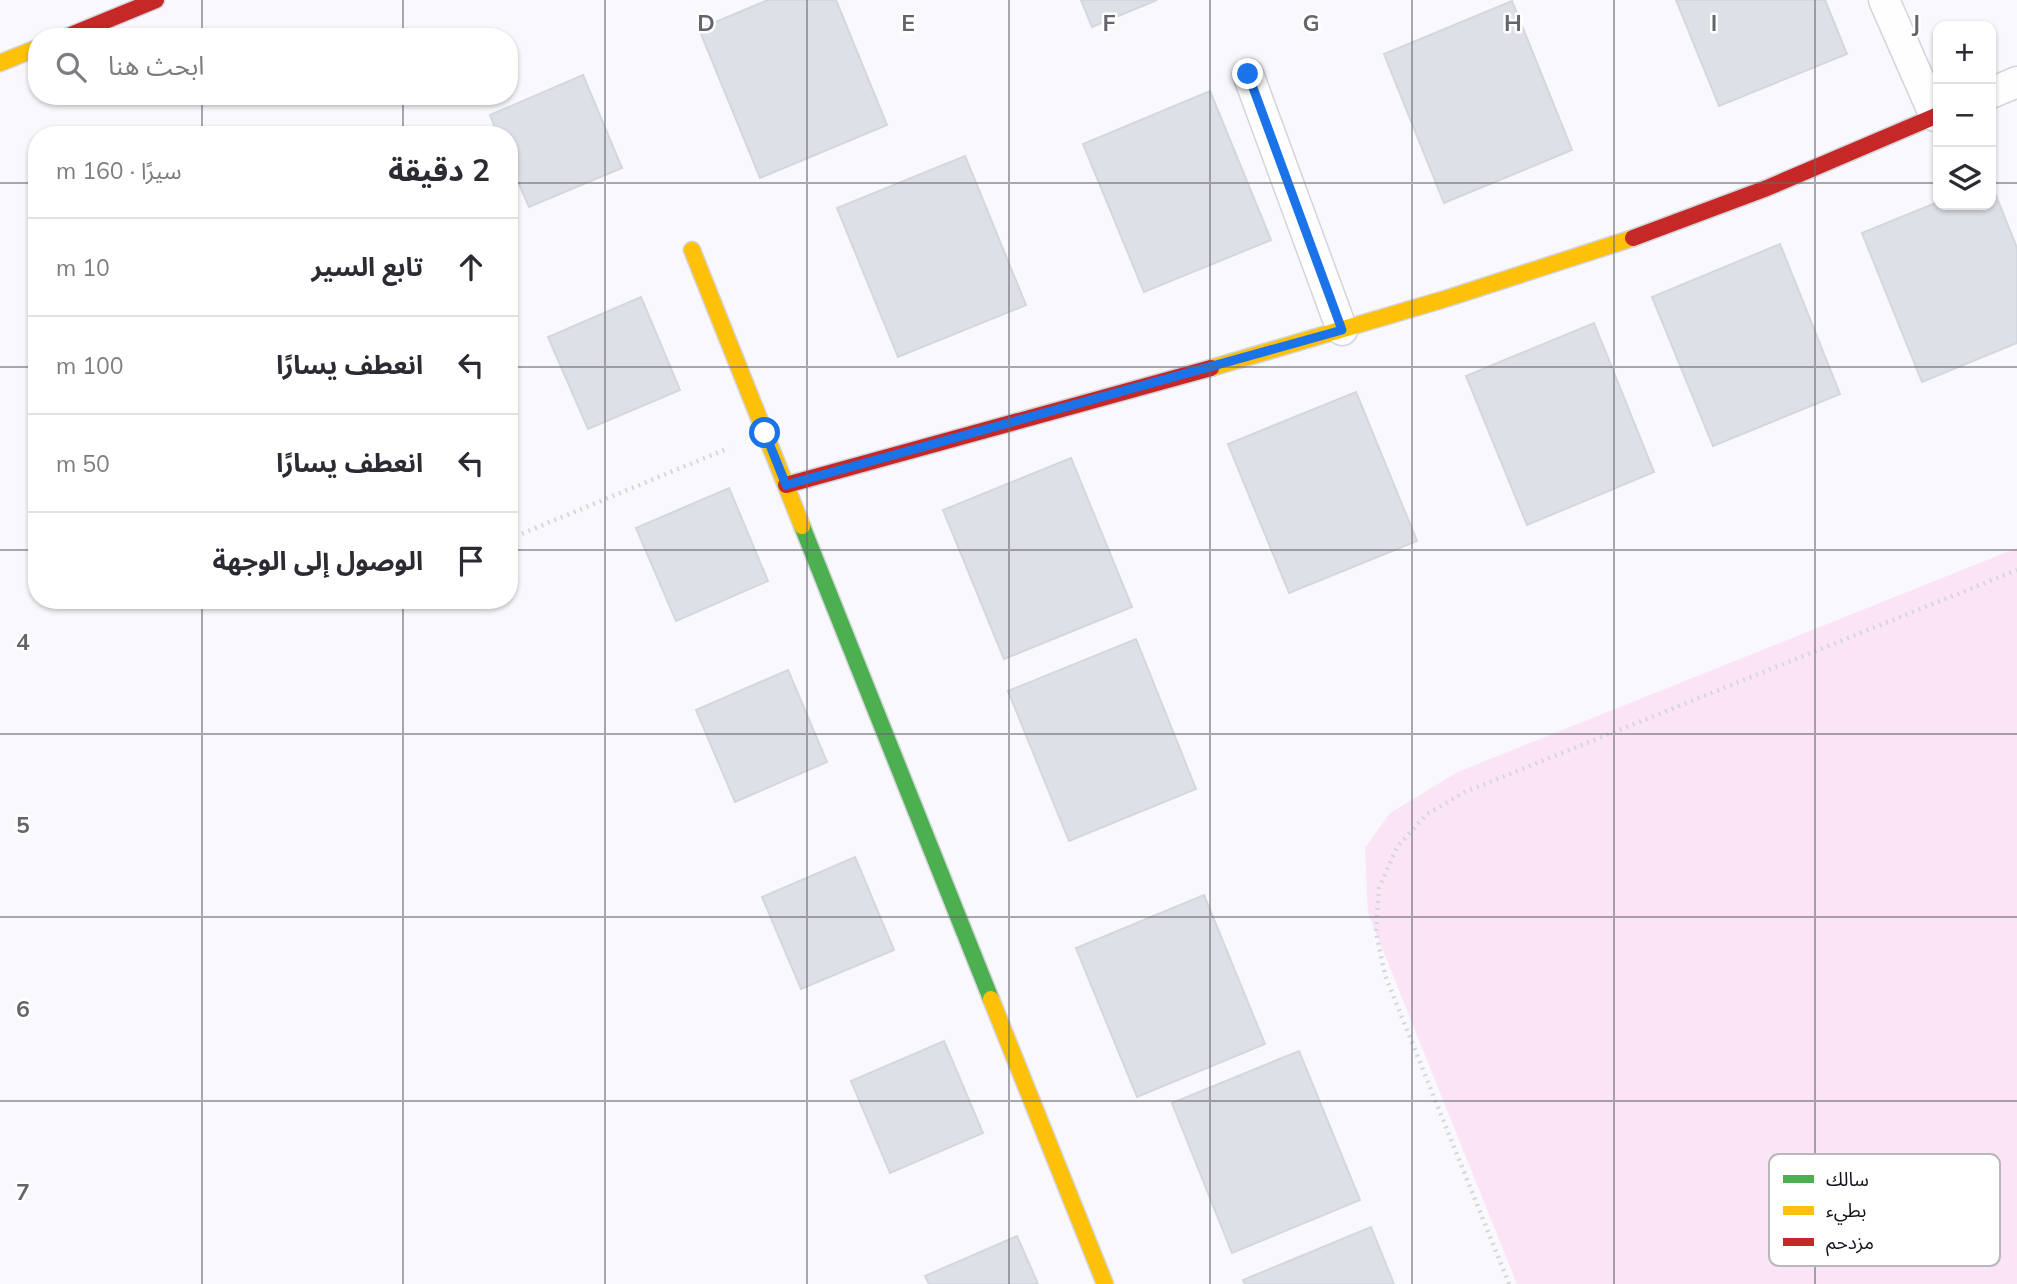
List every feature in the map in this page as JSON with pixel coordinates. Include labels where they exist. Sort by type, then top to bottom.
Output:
[{"type":"street","points":[[88,28],[156,0]]},
{"type":"street","points":[[1884,0],[1933,109]]},
{"type":"street","points":[[0,63],[28,52]]},
{"type":"street","points":[[1248,74],[1342,330]]},
{"type":"street","points":[[1996,91],[2017,82]]},
{"type":"street","points":[[786,485],[1342,330],[1664,228],[1769,189],[1933,117]]},
{"type":"street","points":[[692,250],[1105,1284]]},
{"type":"path","points":[[518,535],[765,433]]},
{"type":"path","points":[[1509,1284],[1385,975],[1376,932],[1379,888],[1397,847],[1427,814],[1465,792],[2017,570]]},
{"type":"shaded area","points":[[2017,548],[2017,1284],[1517,1284],[1368,913],[1365,848],[1390,813],[1458,772]]},
{"type":"building","points":[[768,0],[836,0],[887,125],[760,178],[699,29]]},
{"type":"building","points":[[1081,0],[1157,0],[1092,27]]},
{"type":"building","points":[[1676,0],[1825,0],[1847,54],[1719,106]]},
{"type":"building","points":[[1512,1],[1572,150],[1444,203],[1384,54]]},
{"type":"building","points":[[583,75],[622,168],[529,207],[518,182],[518,126],[494,126],[490,115]]},
{"type":"building","points":[[1210,91],[1271,240],[1144,292],[1083,144]]},
{"type":"building","points":[[965,156],[1026,305],[898,357],[837,208]]},
{"type":"building","points":[[1996,196],[2017,248],[2017,343],[1922,382],[1862,233],[1933,204],[1933,210],[1996,210]]},
{"type":"building","points":[[1780,244],[1840,394],[1713,446],[1652,297]]},
{"type":"building","points":[[641,297],[680,390],[588,429],[548,337]]},
{"type":"building","points":[[1594,323],[1654,472],[1527,525],[1466,376]]},
{"type":"building","points":[[1356,392],[1417,541],[1289,593],[1228,444]]},
{"type":"building","points":[[1071,458],[1132,607],[1004,659],[943,510]]},
{"type":"building","points":[[729,488],[768,581],[676,621],[636,528]]},
{"type":"building","points":[[1136,639],[1196,789],[1069,841],[1008,691]]},
{"type":"building","points":[[788,670],[827,762],[735,802],[696,710]]},
{"type":"building","points":[[855,857],[894,950],[801,989],[762,897]]},
{"type":"building","points":[[1204,895],[1265,1044],[1137,1097],[1076,948]]},
{"type":"building","points":[[944,1041],[983,1133],[890,1173],[851,1081]]},
{"type":"building","points":[[1299,1051],[1360,1200],[1232,1253],[1172,1103]]},
{"type":"building","points":[[1371,1227],[1394,1284],[1245,1284],[1243,1280]]},
{"type":"building","points":[[1017,1236],[1038,1284],[929,1284],[925,1276]]},
{"type":"traffic: fast","points":[[802,526],[991,999]]},
{"type":"traffic: slow","points":[[0,63],[28,52]]},
{"type":"traffic: slow","points":[[1211,368],[1445,299],[1633,238]]},
{"type":"traffic: slow","points":[[692,250],[802,526]]},
{"type":"traffic: slow","points":[[991,999],[1105,1284]]},
{"type":"traffic: jam","points":[[88,28],[156,0]]},
{"type":"traffic: jam","points":[[1633,238],[1767,188],[1933,117]]},
{"type":"traffic: jam","points":[[786,485],[1211,368]]},
{"type":"route","points":[[765,433],[786,485],[1342,330],[1248,74]]}]
